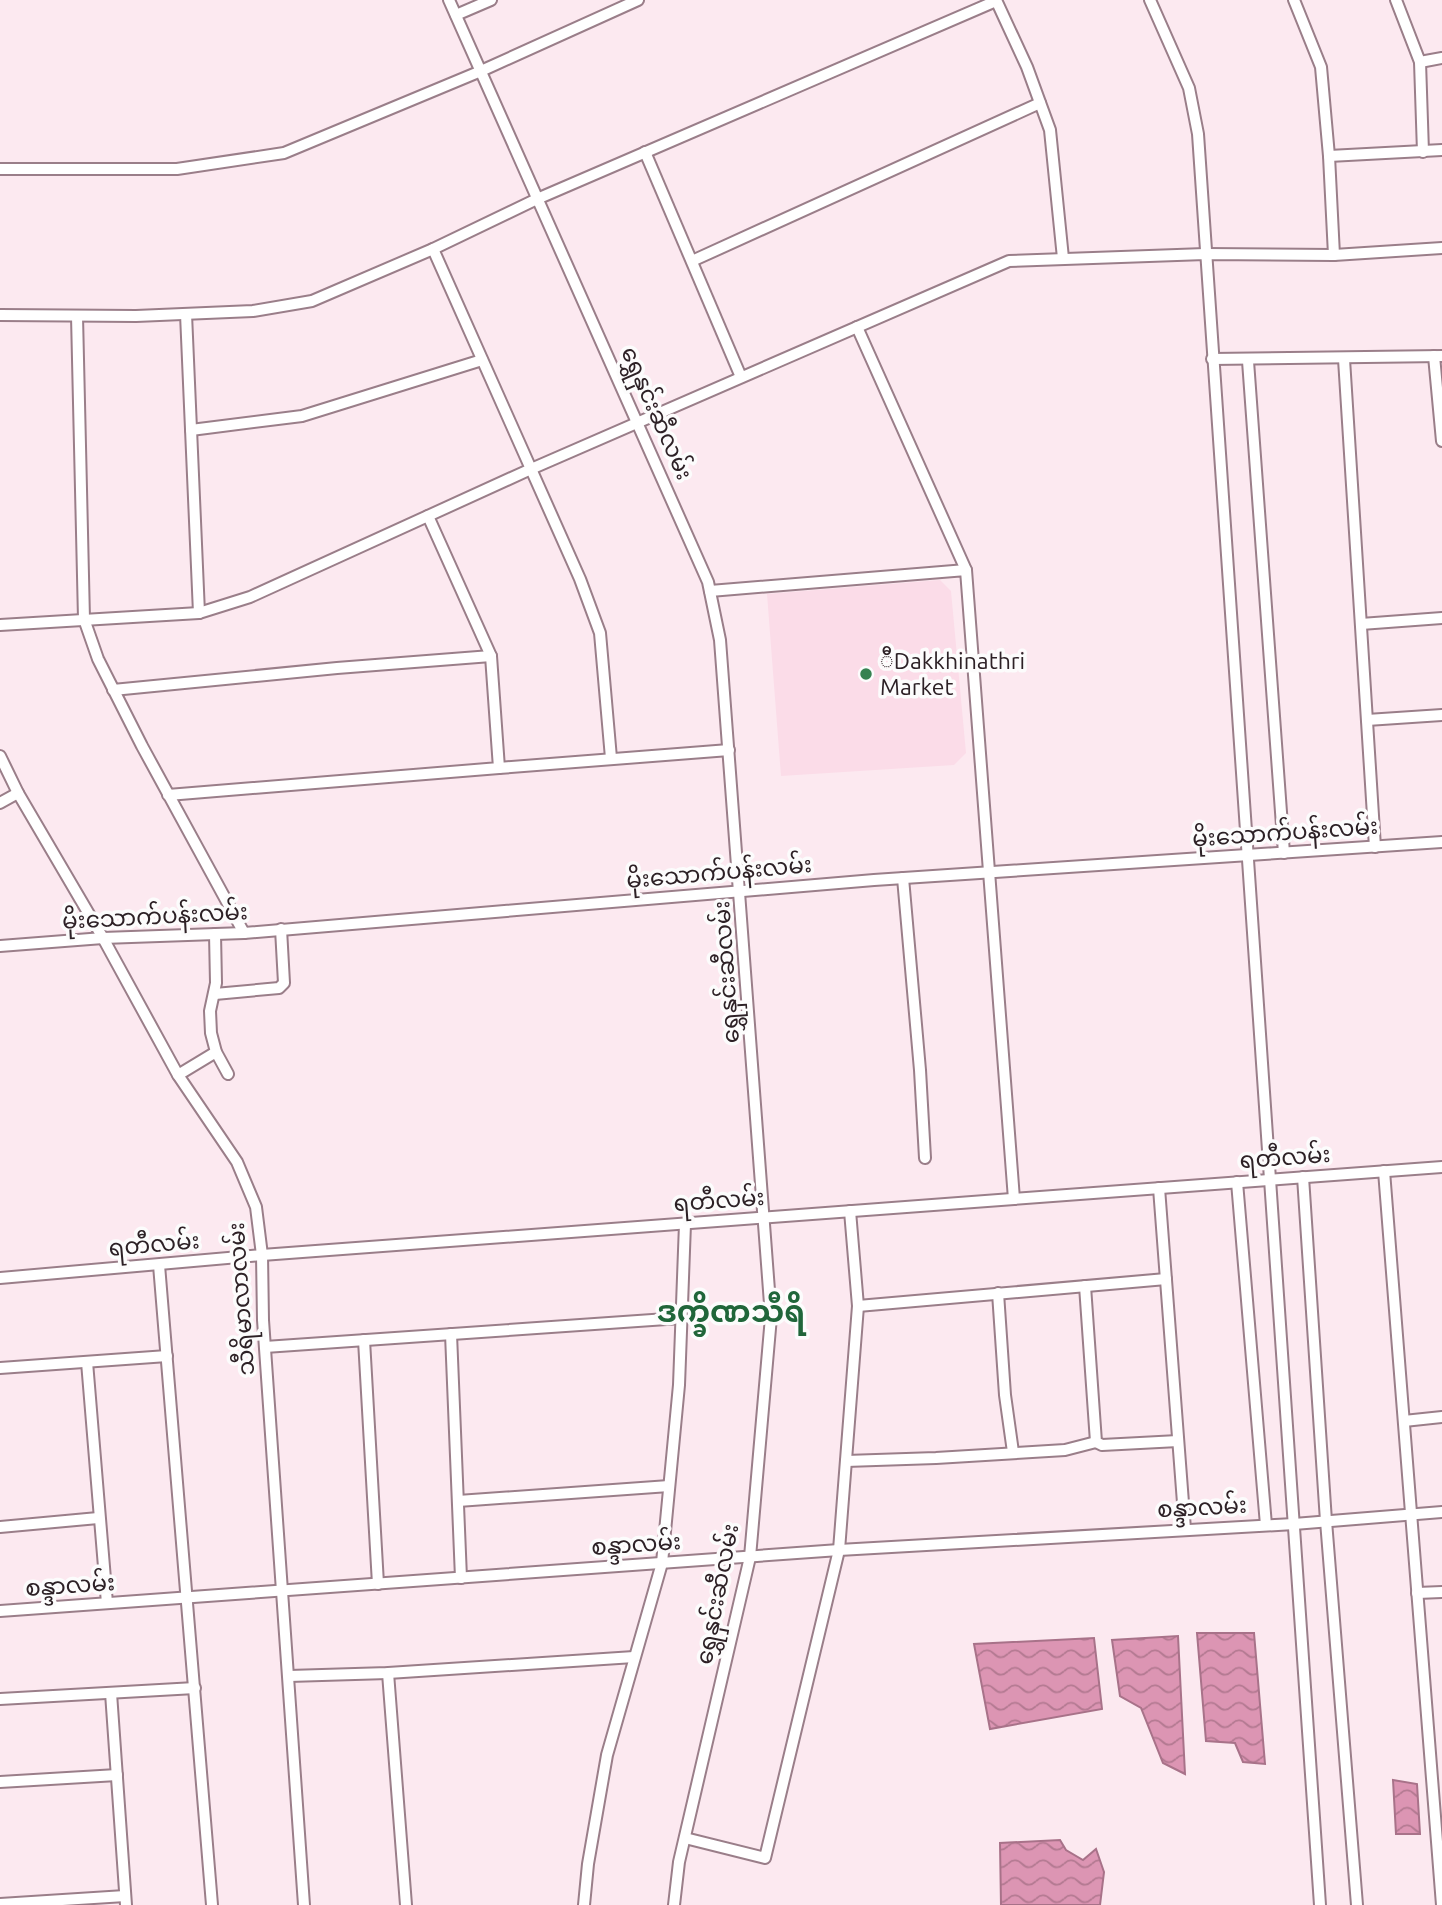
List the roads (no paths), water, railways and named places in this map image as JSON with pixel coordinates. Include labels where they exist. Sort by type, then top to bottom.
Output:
[{"type":"street","name":"ရွှေနှင်းဆီလမ်း","points":[[449,0],[708,582],[720,640],[771,1317],[750,1557],[679,1862],[674,1905]]},
{"type":"street","points":[[456,15],[491,0]]},
{"type":"street","points":[[0,169],[177,169],[285,153],[481,71],[638,0]]},
{"type":"street","points":[[0,315],[77,317],[186,314],[253,311],[313,301],[433,249],[537,199],[996,0],[1027,68],[1050,130],[1063,258]]},
{"type":"street","points":[[1150,0],[1189,88],[1198,134],[1320,1905]]},
{"type":"street","points":[[1294,0],[1321,67],[1334,255]]},
{"type":"street","points":[[1396,0],[1420,62],[1423,152]]},
{"type":"street","points":[[1420,62],[1442,58]]},
{"type":"street","points":[[692,261],[1040,103]]},
{"type":"street","points":[[1329,156],[1442,150]]},
{"type":"street","points":[[645,152],[741,377]]},
{"type":"street","points":[[0,625],[199,613],[250,597],[531,469],[1009,261],[1205,254],[1334,255],[1442,248]]},
{"type":"street","points":[[433,249],[580,579],[600,633],[611,758]]},
{"type":"street","points":[[186,314],[199,613]]},
{"type":"street","points":[[77,317],[84,619],[98,659],[113,690],[244,933]]},
{"type":"street","points":[[858,327],[966,570],[1014,1199]]},
{"type":"street","points":[[1212,359],[1438,356],[1442,441]]},
{"type":"street","points":[[1344,359],[1375,847]]},
{"type":"street","points":[[191,430],[302,416],[482,360]]},
{"type":"street","points":[[1248,360],[1284,853]]},
{"type":"street","points":[[428,516],[491,656],[499,768]]},
{"type":"street","points":[[710,591],[966,570]]},
{"type":"street","points":[[1361,624],[1442,618]]},
{"type":"street","points":[[113,690],[491,656]]},
{"type":"street","points":[[1367,720],[1442,715]]},
{"type":"street","points":[[168,795],[729,750]]},
{"type":"street","name":"သီရိမာလာလမ်း","points":[[0,756],[18,793],[103,938],[178,1075],[237,1162],[256,1206],[262,1255],[265,1347],[304,1905]]},
{"type":"street","points":[[0,803],[18,793]]},
{"type":"street","name":"မိုးသောက်ပန်းလမ်း","points":[[0,946],[103,938],[244,933],[903,878],[1442,842]]},
{"type":"street","points":[[903,878],[925,1158]]},
{"type":"street","points":[[215,993],[279,988],[284,982],[281,929]]},
{"type":"street","points":[[215,934],[215,993],[210,1011],[211,1033],[216,1052],[228,1074]]},
{"type":"street","points":[[178,1075],[216,1052]]},
{"type":"street","name":"ရတီလမ်း","points":[[0,1278],[262,1255],[1442,1167]]},
{"type":"street","points":[[1384,1171],[1417,1593],[1438,1798],[1442,1905]]},
{"type":"street","points":[[1303,1177],[1326,1521],[1357,1905]]},
{"type":"street","points":[[1237,1182],[1266,1525]]},
{"type":"street","points":[[1160,1188],[1185,1529]]},
{"type":"street","points":[[685,1838],[765,1858],[839,1550],[858,1306],[850,1211]]},
{"type":"street","points":[[584,1905],[588,1864],[607,1755],[662,1563],[679,1385],[685,1224]]},
{"type":"street","points":[[159,1265],[212,1905]]},
{"type":"street","points":[[858,1306],[1166,1279]]},
{"type":"street","points":[[1085,1286],[1096,1442],[1101,1445],[1178,1441]]},
{"type":"street","points":[[998,1293],[1005,1395],[1013,1452]]},
{"type":"street","points":[[265,1347],[681,1318]]},
{"type":"street","points":[[451,1334],[461,1578]]},
{"type":"street","points":[[363,1340],[378,1584]]},
{"type":"street","points":[[0,1368],[167,1356]]},
{"type":"street","points":[[87,1362],[107,1603]]},
{"type":"street","points":[[1404,1421],[1442,1417]]},
{"type":"street","points":[[846,1461],[949,1458],[1065,1450],[1096,1442]]},
{"type":"street","points":[[458,1501],[669,1486]]},
{"type":"street","name":"စန္ဒာလမ်း","points":[[0,1611],[839,1550],[1294,1524],[1442,1512]]},
{"type":"street","points":[[0,1527],[99,1518]]},
{"type":"street","points":[[1417,1593],[1442,1592]]},
{"type":"street","points":[[289,1676],[388,1673],[634,1657]]},
{"type":"street","points":[[388,1673],[406,1905]]},
{"type":"street","points":[[0,1699],[195,1688]]},
{"type":"street","points":[[0,1904],[126,1901],[111,1693]]},
{"type":"street","points":[[0,1782],[117,1775]]},
{"type":"water","points":[[1197,1633],[1254,1633],[1265,1764],[1243,1762],[1235,1743],[1206,1741]]},
{"type":"water","points":[[1178,1636],[1185,1774],[1163,1763],[1141,1708],[1120,1696],[1112,1640]]},
{"type":"water","points":[[1094,1638],[1102,1709],[990,1729],[974,1644]]},
{"type":"water","points":[[1393,1780],[1417,1784],[1420,1834],[1396,1834]]},
{"type":"water","points":[[1060,1840],[1066,1850],[1083,1860],[1096,1849],[1104,1872],[1100,1905],[1001,1905],[1000,1843]]},
{"type":"place","name":"ီDakkhinathri Market","points":[[866,674]]},
{"type":"district","name":"ဒက္ခိဏသီရိ","points":[[731,1312]]}]
